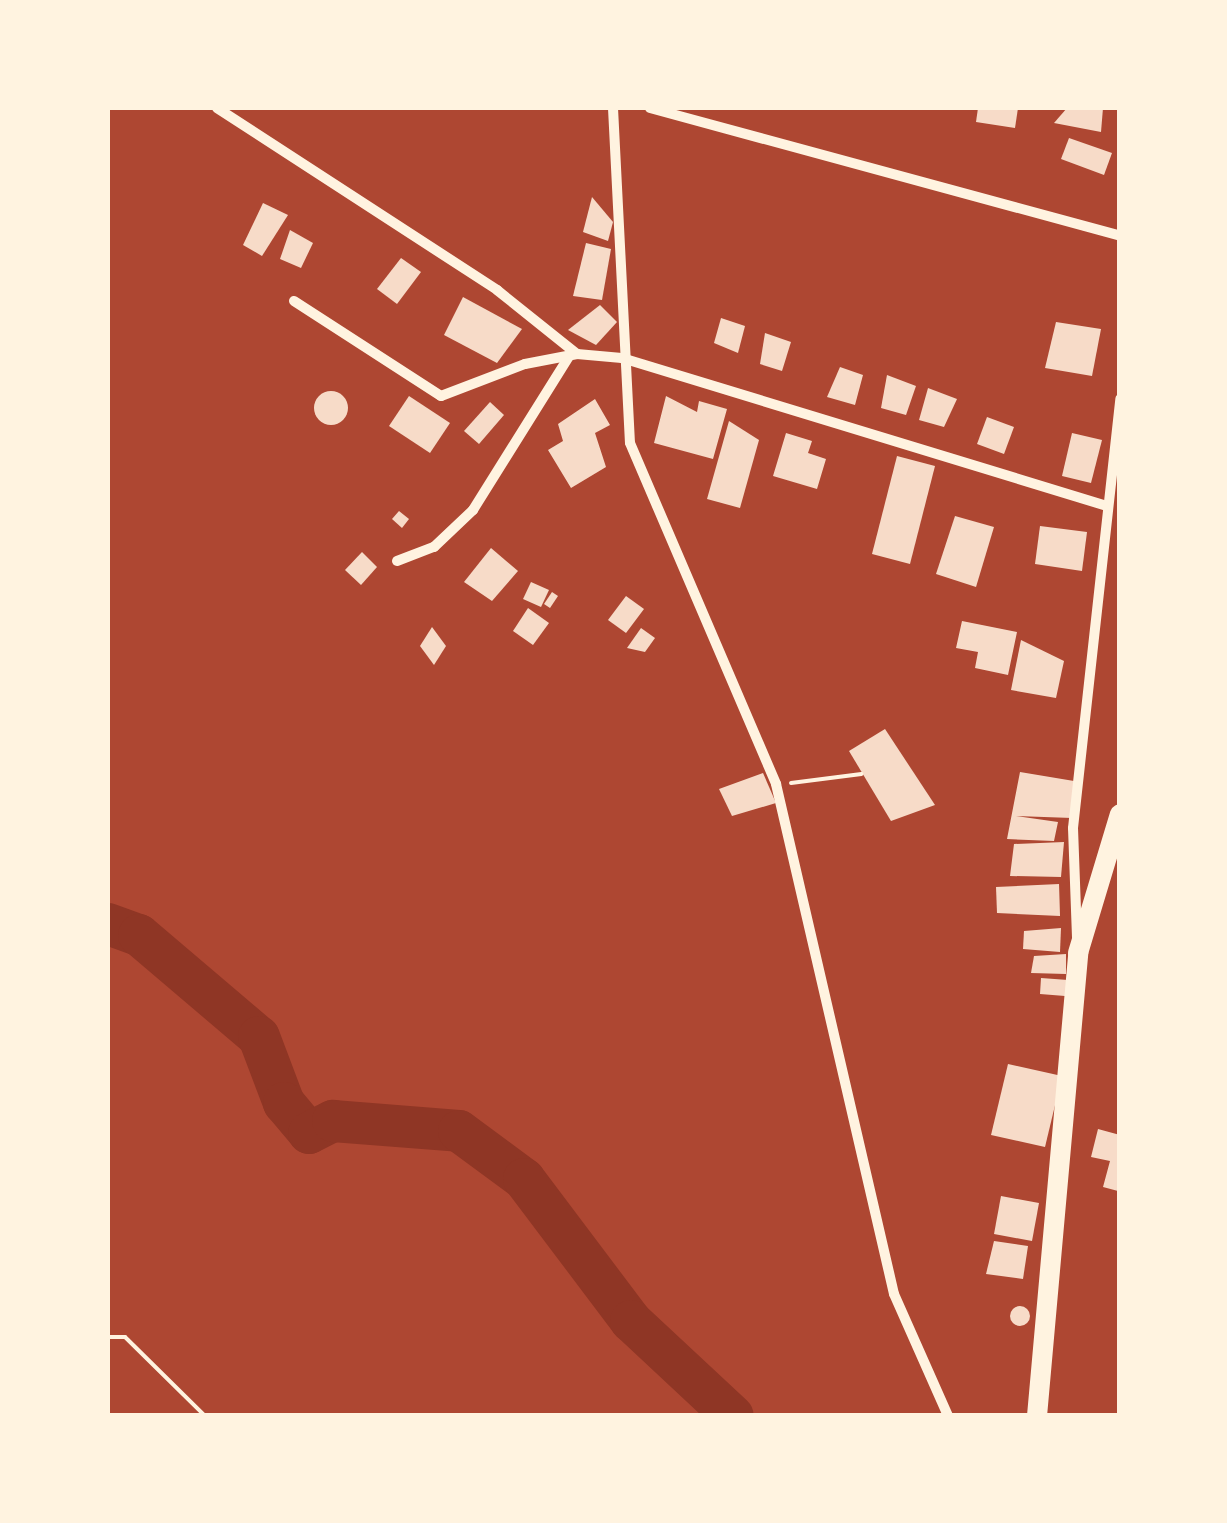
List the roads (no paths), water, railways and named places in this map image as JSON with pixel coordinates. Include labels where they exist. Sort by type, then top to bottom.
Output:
[{"type":"main road","points":[[1037,1416],[1078,953],[1120,814]]},
{"type":"street","points":[[217,108],[497,290],[573,354]]},
{"type":"street","points":[[613,108],[622,358],[630,443],[776,784],[894,1294],[948,1416]]},
{"type":"street","points":[[650,108],[1120,236]]},
{"type":"street","points":[[294,300],[441,396],[573,354],[622,358],[1106,506]]},
{"type":"street","points":[[397,560],[434,548],[474,510],[573,354]]},
{"type":"street","points":[[1078,953],[1072,828],[1120,399]]},
{"type":"waterway","points":[[108,924],[139,935],[259,1037],[284,1103],[309,1133],[333,1121],[459,1131],[524,1179],[631,1321],[733,1416]]}]
